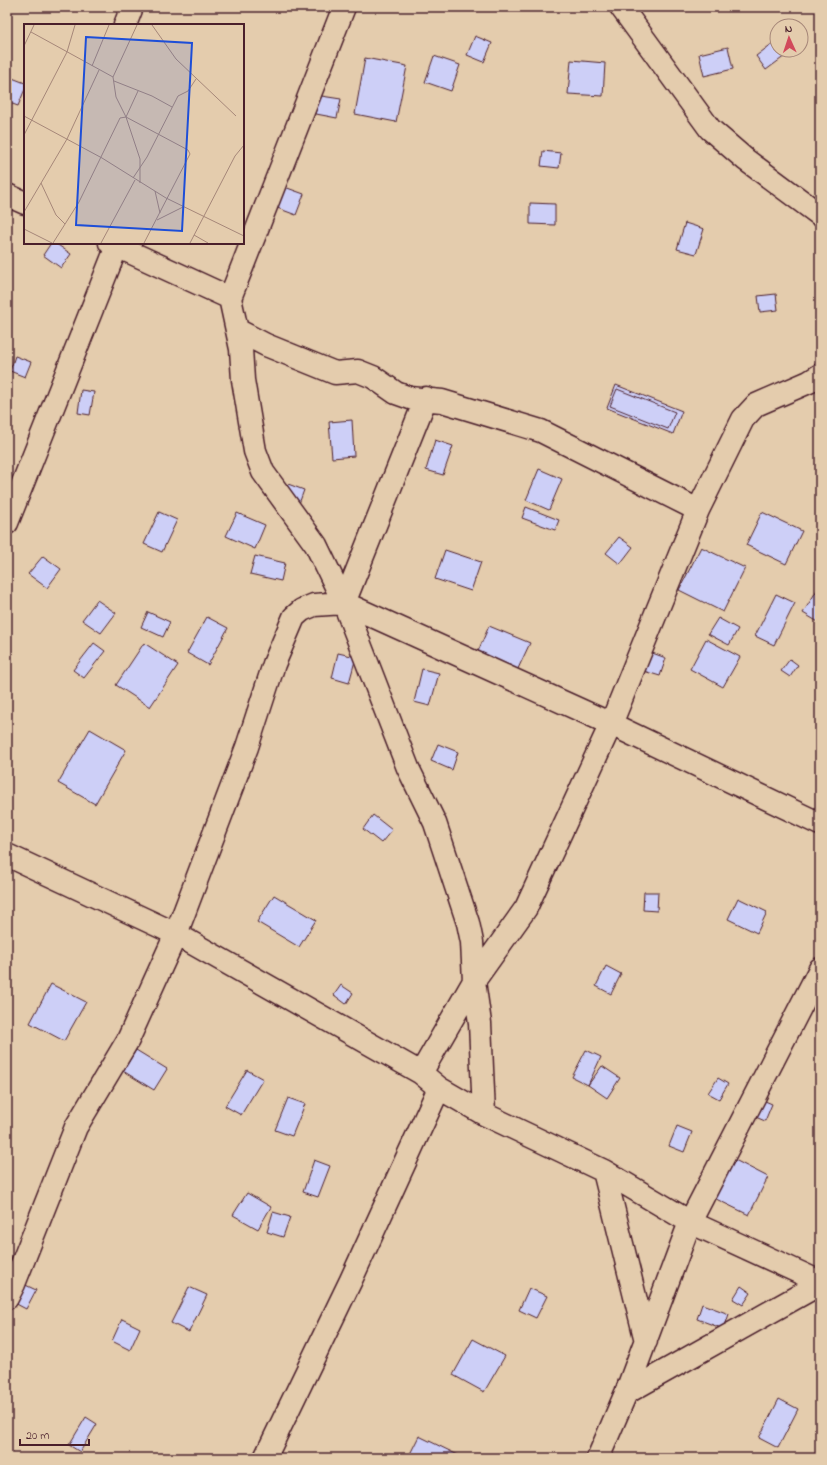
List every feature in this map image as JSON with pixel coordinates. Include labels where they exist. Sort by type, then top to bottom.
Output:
[{"type":"street","points":[[125,24],[132,7]]},
{"type":"street","points":[[344,7],[230,298],[241,349],[243,380],[255,451],[264,472],[316,545],[344,603],[408,768],[435,823],[468,923],[472,942],[474,981],[480,1023],[484,1114]]},
{"type":"street","points":[[621,7],[710,129],[746,160],[820,215]]},
{"type":"street","points":[[7,195],[24,203]]},
{"type":"street","points":[[7,522],[114,245],[230,298]]},
{"type":"street","points":[[237,330],[266,345],[335,373],[358,371],[373,377],[396,393],[410,398],[426,398],[442,401],[541,431],[698,510]]},
{"type":"street","points":[[421,1073],[474,981],[526,908],[611,724],[698,510],[743,419],[756,405],[809,382],[820,375]]},
{"type":"street","points":[[344,603],[426,398]]},
{"type":"street","points":[[314,605],[334,582]]},
{"type":"street","points":[[7,1298],[14,1284],[76,1127],[128,1040],[176,934],[247,747],[274,664],[294,616],[302,610],[314,605],[344,603],[611,724],[820,824]]},
{"type":"street","points":[[7,855],[176,934],[421,1073],[439,1088],[484,1114],[604,1171],[690,1222],[820,1283]]},
{"type":"street","points":[[598,1458],[626,1393],[690,1222],[820,969]]},
{"type":"street","points":[[266,1458],[351,1280],[439,1088]]},
{"type":"street","points":[[604,1171],[646,1341]]},
{"type":"street","points":[[626,1393],[820,1283]]},
{"type":"building","points":[[475,36],[492,43],[484,62],[467,55]]},
{"type":"building","points":[[769,46],[769,58],[782,58],[766,70],[756,56]]},
{"type":"building","points":[[728,47],[733,69],[704,76],[699,54]]},
{"type":"building","points":[[434,56],[460,65],[451,91],[425,82]]},
{"type":"building","points":[[365,58],[407,66],[396,122],[355,114]]},
{"type":"building","points":[[571,60],[605,63],[603,96],[568,94]]},
{"type":"building","points":[[7,76],[24,83],[24,91],[18,106],[7,102]]},
{"type":"building","points":[[315,95],[341,99],[337,118],[311,113]]},
{"type":"building","points":[[543,151],[561,153],[559,168],[541,166]]},
{"type":"building","points":[[279,185],[304,194],[296,215],[272,206]]},
{"type":"building","points":[[530,203],[555,204],[555,225],[530,224]]},
{"type":"building","points":[[685,223],[704,229],[696,254],[677,249]]},
{"type":"building","points":[[50,244],[56,244],[71,254],[61,268],[43,255]]},
{"type":"building","points":[[776,294],[778,310],[760,312],[758,296]]},
{"type":"building","points":[[15,356],[31,362],[25,377],[10,371]]},
{"type":"building","points":[[616,385],[682,411],[673,434],[607,408]]},
{"type":"building","points":[[617,389],[675,412],[668,429],[610,406]]},
{"type":"building","points":[[81,390],[94,392],[90,415],[78,413]]},
{"type":"building","points":[[352,420],[354,456],[332,458],[329,422]]},
{"type":"building","points":[[435,440],[453,446],[443,475],[426,470]]},
{"type":"building","points":[[539,469],[562,479],[549,510],[526,500]]},
{"type":"building","points":[[288,484],[304,490],[296,512],[280,506]]},
{"type":"building","points":[[526,507],[559,520],[555,530],[522,518]]},
{"type":"building","points":[[159,512],[177,520],[162,552],[144,544]]},
{"type":"building","points":[[762,512],[802,531],[786,564],[746,545]]},
{"type":"building","points":[[237,513],[265,525],[255,549],[226,536]]},
{"type":"building","points":[[619,537],[633,547],[620,564],[606,553]]},
{"type":"building","points":[[701,547],[745,568],[723,612],[679,590]]},
{"type":"building","points":[[445,550],[481,562],[471,591],[435,579]]},
{"type":"building","points":[[43,556],[61,569],[47,588],[28,574]]},
{"type":"building","points":[[255,556],[285,563],[281,581],[250,574]]},
{"type":"building","points":[[817,590],[820,591],[820,623],[803,613]]},
{"type":"building","points":[[776,594],[795,603],[774,645],[755,636]]},
{"type":"building","points":[[97,600],[116,613],[101,633],[82,620]]},
{"type":"building","points":[[148,612],[170,622],[163,637],[141,627]]},
{"type":"building","points":[[207,617],[228,628],[208,665],[187,653]]},
{"type":"building","points":[[718,618],[738,629],[729,645],[708,634]]},
{"type":"building","points":[[489,626],[530,643],[516,673],[476,656]]},
{"type":"building","points":[[706,639],[740,657],[723,687],[690,669]]},
{"type":"building","points":[[94,643],[105,651],[84,678],[73,670]]},
{"type":"building","points":[[144,643],[178,665],[150,707],[116,685]]},
{"type":"building","points":[[644,650],[666,658],[660,676],[637,669]]},
{"type":"building","points":[[338,653],[356,657],[349,683],[332,678]]},
{"type":"building","points":[[790,659],[798,665],[790,677],[781,671]]},
{"type":"building","points":[[422,669],[439,673],[430,706],[414,702]]},
{"type":"building","points":[[90,729],[126,750],[95,804],[58,783]]},
{"type":"building","points":[[438,744],[458,752],[452,770],[431,761]]},
{"type":"building","points":[[373,815],[392,830],[381,843],[363,829]]},
{"type":"building","points":[[644,892],[658,892],[657,911],[643,910]]},
{"type":"building","points":[[274,895],[316,920],[299,947],[257,922]]},
{"type":"building","points":[[738,898],[767,912],[757,933],[728,919]]},
{"type":"building","points":[[606,966],[621,974],[611,994],[596,986]]},
{"type":"building","points":[[51,984],[86,1002],[64,1041],[30,1023]]},
{"type":"building","points":[[341,985],[353,993],[346,1004],[334,995]]},
{"type":"building","points":[[136,1050],[167,1069],[154,1090],[123,1071]]},
{"type":"building","points":[[586,1050],[601,1057],[588,1085],[572,1077]]},
{"type":"building","points":[[602,1066],[620,1078],[607,1098],[588,1085]]},
{"type":"building","points":[[247,1070],[263,1079],[241,1115],[225,1106]]},
{"type":"building","points":[[718,1078],[728,1084],[719,1099],[708,1093]]},
{"type":"building","points":[[288,1098],[305,1104],[292,1136],[275,1130]]},
{"type":"building","points":[[758,1098],[772,1104],[765,1121],[751,1115]]},
{"type":"building","points":[[677,1126],[692,1132],[684,1152],[669,1146]]},
{"type":"building","points":[[733,1159],[768,1177],[749,1215],[714,1198]]},
{"type":"building","points":[[314,1160],[330,1166],[318,1197],[303,1192]]},
{"type":"building","points":[[247,1193],[271,1207],[258,1229],[233,1215]]},
{"type":"building","points":[[273,1212],[290,1217],[283,1237],[267,1232]]},
{"type":"building","points":[[15,1280],[36,1290],[26,1309],[7,1299]]},
{"type":"building","points":[[741,1286],[751,1293],[743,1305],[733,1299]]},
{"type":"building","points":[[189,1287],[207,1295],[189,1332],[171,1323]]},
{"type":"building","points":[[529,1288],[547,1296],[536,1318],[519,1310]]},
{"type":"building","points":[[702,1304],[729,1314],[724,1329],[697,1319]]},
{"type":"building","points":[[122,1319],[140,1328],[130,1350],[112,1341]]},
{"type":"building","points":[[473,1339],[505,1356],[484,1392],[453,1375]]},
{"type":"building","points":[[779,1399],[798,1409],[778,1448],[759,1438]]},
{"type":"building","points":[[86,1417],[97,1424],[80,1452],[69,1445]]},
{"type":"building","points":[[419,1436],[458,1455],[456,1458],[408,1458]]}]
